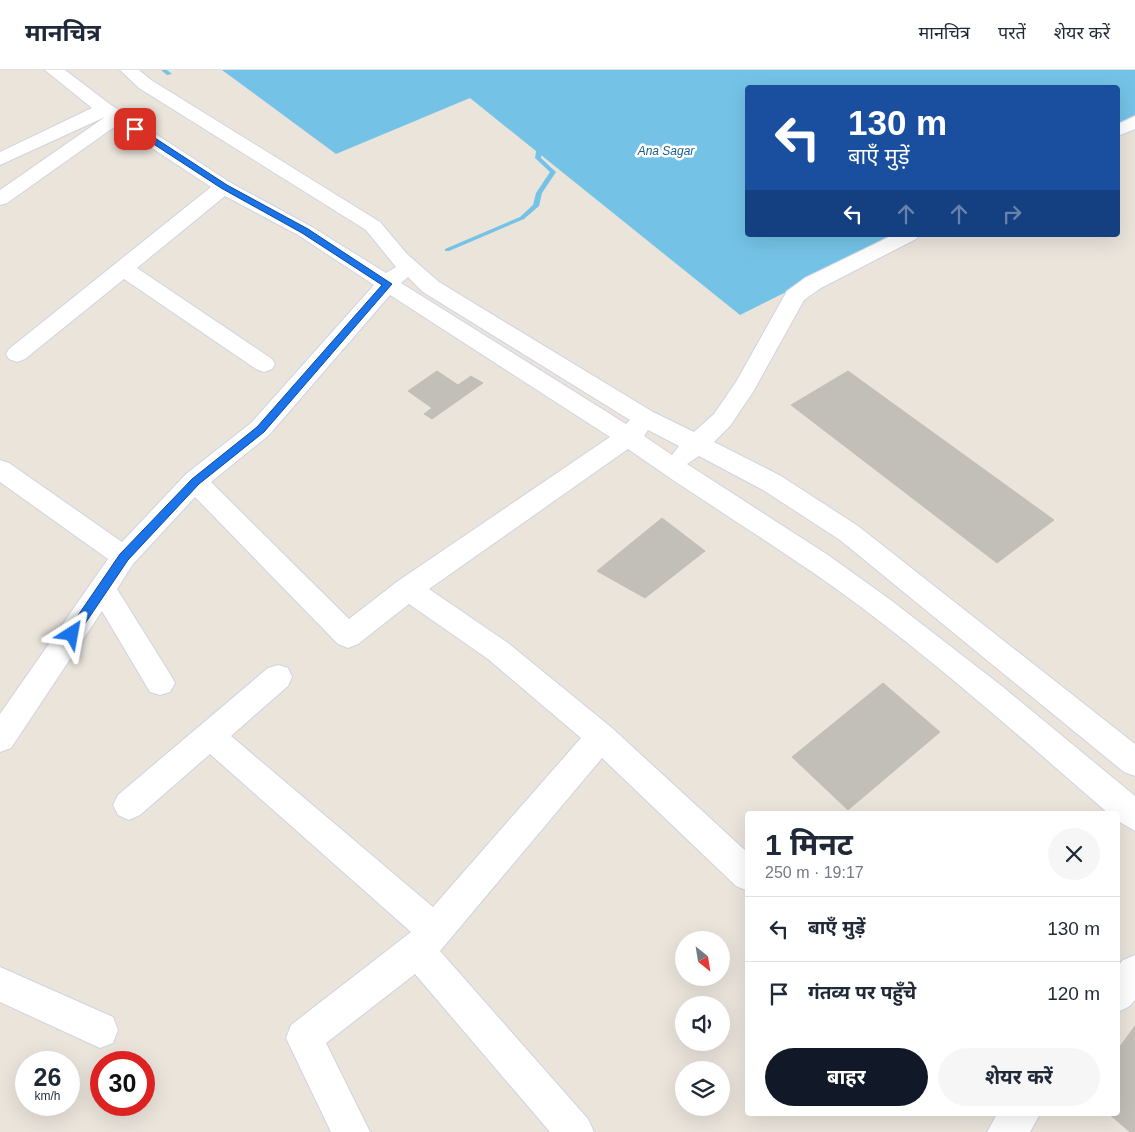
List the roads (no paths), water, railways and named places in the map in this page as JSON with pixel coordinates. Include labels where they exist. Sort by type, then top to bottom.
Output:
[{"type":"street","points":[[54,70],[141,115],[372,226],[408,266],[431,287],[637,428],[672,468],[784,539],[907,627],[1135,816]]},
{"type":"street","points":[[0,200],[141,115],[146,84],[129,70]]},
{"type":"street","points":[[0,158],[141,115]]},
{"type":"street","points":[[141,115],[224,187],[305,231],[387,284],[637,428],[696,444],[772,483],[849,533],[1135,762]]},
{"type":"street","points":[[1120,130],[1135,122]]},
{"type":"street","points":[[16,354],[224,187]]},
{"type":"street","points":[[672,468],[722,420],[745,386],[795,296],[813,283],[905,237]]},
{"type":"street","points":[[0,739],[124,557],[195,481],[260,429],[387,284],[408,266]]},
{"type":"street","points":[[123,268],[264,364]]},
{"type":"street","points":[[195,481],[348,636],[408,589],[637,428]]},
{"type":"street","points":[[0,469],[124,557]]},
{"type":"street","points":[[103,589],[160,683]]},
{"type":"street","points":[[408,589],[498,651],[601,737],[745,872]]},
{"type":"street","points":[[129,804],[278,677]]},
{"type":"street","points":[[210,736],[426,941],[574,1132]]},
{"type":"street","points":[[351,1132],[304,1038],[426,941],[601,737]]},
{"type":"street","points":[[1120,991],[1135,972]]},
{"type":"street","points":[[0,984],[100,1030]]},
{"type":"water","name":"Ana Sagar","points":[[222,70],[1135,70],[1135,118],[1120,125],[1120,85],[745,85],[745,237],[896,237],[740,315],[470,98],[336,154]]},
{"type":"waterway","points":[[164,70],[169,74]]},
{"type":"waterway","points":[[447,250],[522,218],[536,206],[539,193],[553,172],[538,158],[540,141]]}]
